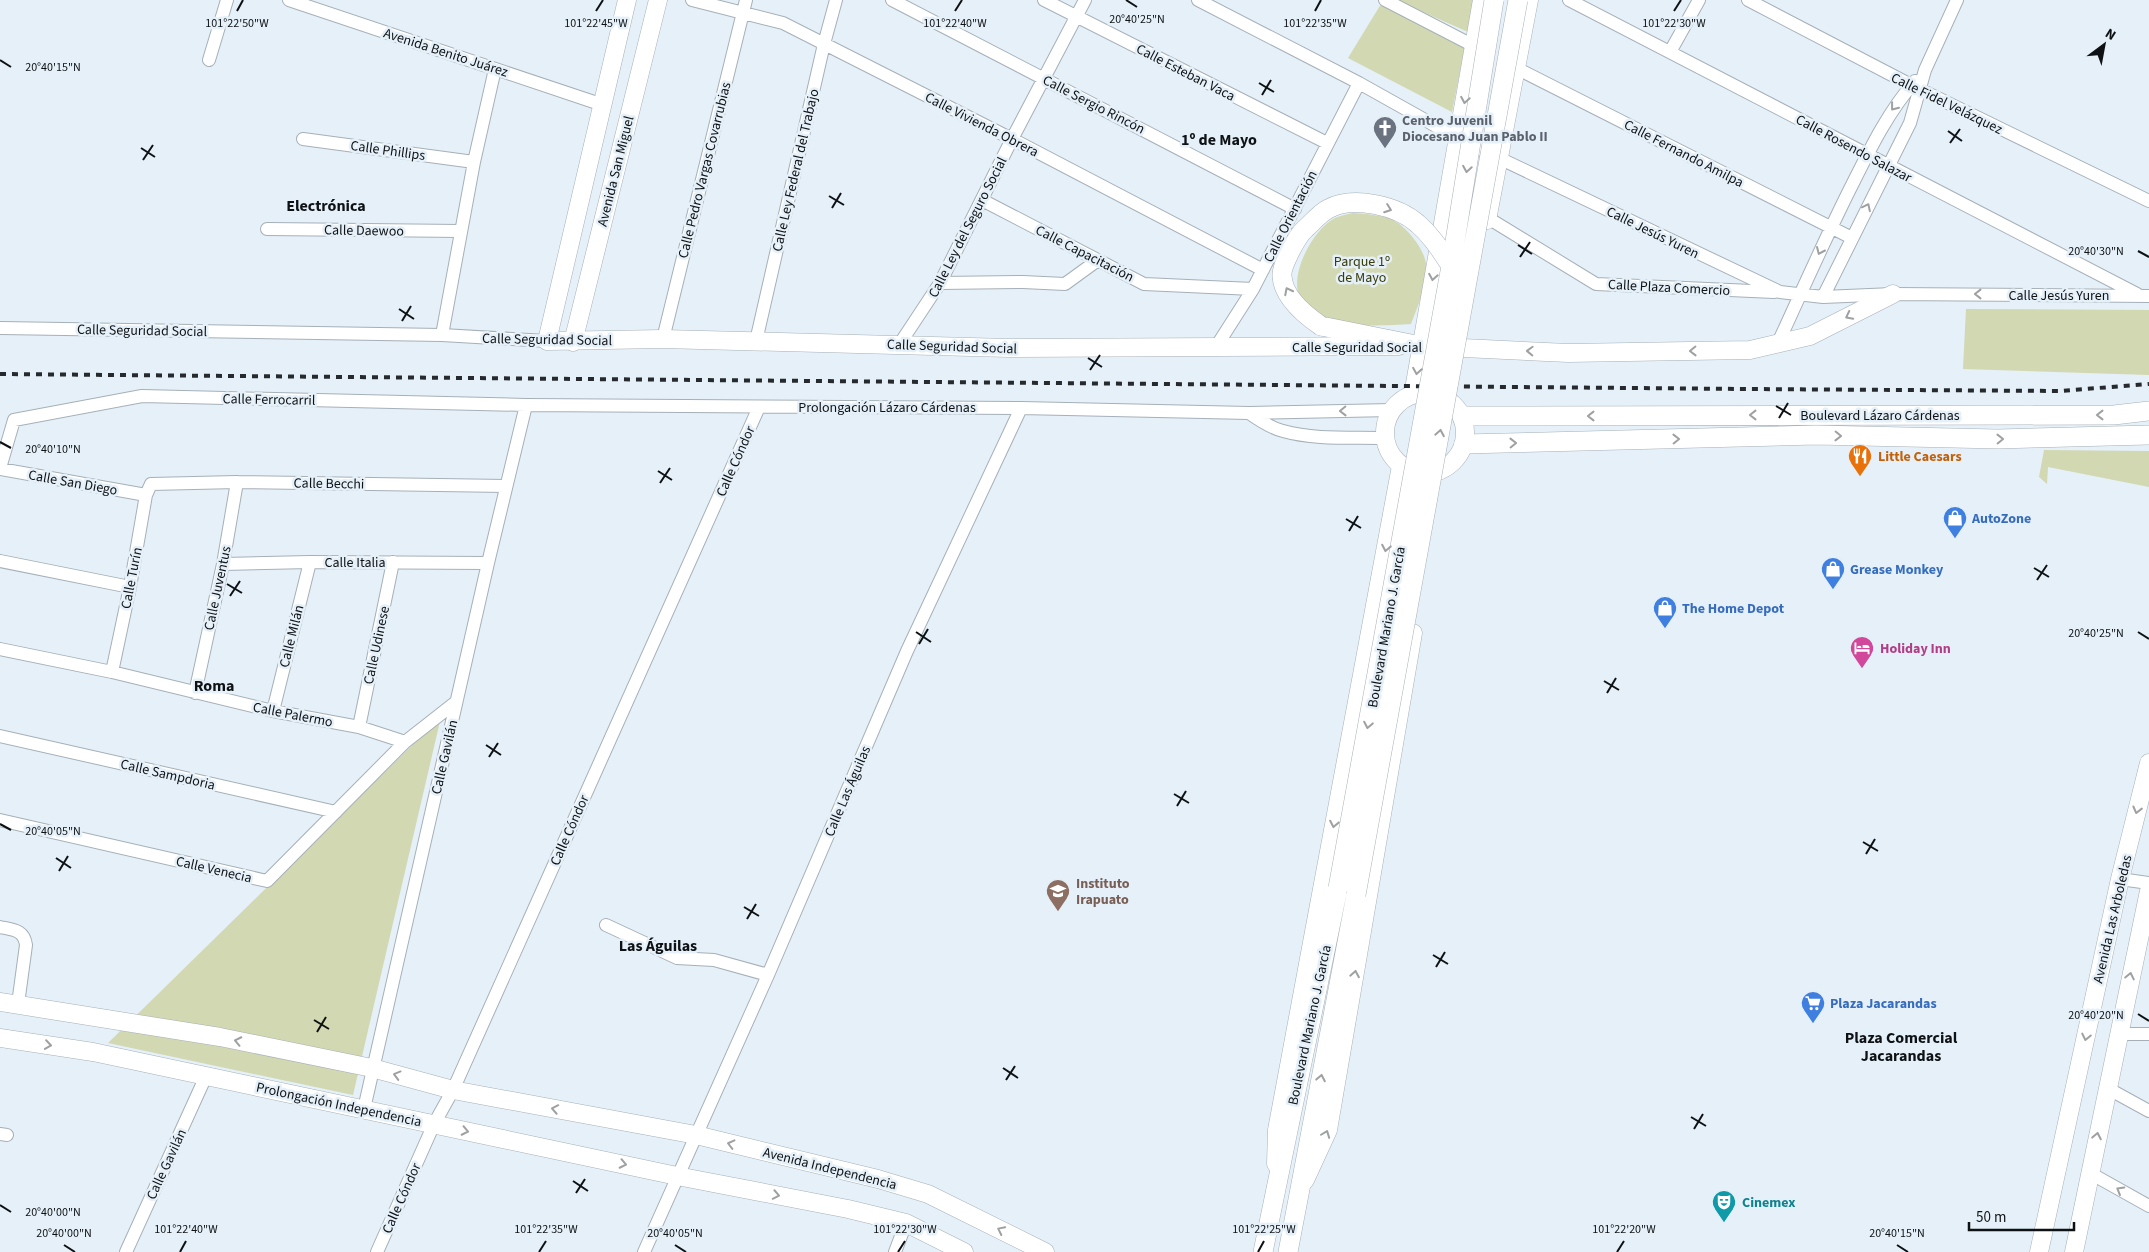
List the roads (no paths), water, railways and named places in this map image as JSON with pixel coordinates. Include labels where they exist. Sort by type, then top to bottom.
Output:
[{"type":"main road","name":"Boulevard Mariano J. García","points":[[1263,1252],[1338,888],[1451,266],[1494,0]]},
{"type":"main road","name":"Boulevard Mariano J. García","points":[[1288,1252],[1356,895],[1518,0]]},
{"type":"main road","points":[[1421,346],[1321,326],[1304,315],[1288,293],[1282,276],[1288,258],[1300,233],[1328,208],[1364,201],[1392,210],[1417,223],[1435,242],[1451,266]]},
{"type":"main road","name":"Boulevard Lázaro Cárdenas","points":[[1456,409],[1942,416],[2114,415],[2149,411]]},
{"type":"main road","points":[[1907,438],[1909,432],[1916,426],[1942,416]]},
{"type":"main road","name":"Boulevard Lázaro Cárdenas","points":[[1464,444],[1816,436],[1998,439],[2149,435]]},
{"type":"street","points":[[209,60],[227,0]]},
{"type":"street","name":"Avenida Benito Juárez","points":[[289,0],[603,105]]},
{"type":"street","name":"Avenida San Miguel","points":[[547,341],[627,0]]},
{"type":"street","name":"Avenida San Miguel","points":[[572,342],[658,0]]},
{"type":"street","name":"Calle Vivienda Obrera","points":[[692,0],[783,23],[1012,139],[1263,270]]},
{"type":"street","name":"Calle Pedro Vargas Covarrubias","points":[[663,339],[746,0]]},
{"type":"street","name":"Calle Ley Federal del Trabajo","points":[[756,341],[824,44],[836,0]]},
{"type":"street","name":"Calle Sergio Rincón","points":[[892,0],[1295,208]]},
{"type":"street","name":"Calle Esteban Vaca","points":[[1044,0],[1327,143]]},
{"type":"street","name":"Calle Ley del Seguro Social","points":[[899,345],[940,283],[1012,139],[1085,0]]},
{"type":"street","name":"Calle Jesús Yuren","points":[[1198,0],[1359,83],[1459,139],[1780,292],[1800,296],[1823,297],[1892,294],[2144,296]]},
{"type":"street","points":[[1385,0],[1474,46]]},
{"type":"street","points":[[1413,395],[1482,0]]},
{"type":"street","points":[[1456,409],[1433,394],[1413,395],[1405,398],[1392,410],[1385,428],[1385,438],[1393,458],[1413,472],[1426,474],[1439,471],[1455,461],[1464,444],[1466,434],[1456,409],[1462,349],[1529,0]]},
{"type":"street","name":"Calle Rosendo Salazar","points":[[1569,0],[1887,166],[2144,296]]},
{"type":"street","points":[[1670,52],[1699,0]]},
{"type":"street","name":"Calle Fidel Velázquez","points":[[1748,0],[1916,88],[2149,201]]},
{"type":"street","points":[[1823,297],[1910,123],[1916,88],[1957,0]]},
{"type":"street","name":"Calle Fernando Amilpa","points":[[1516,68],[1852,238]]},
{"type":"street","points":[[442,335],[474,162],[495,69]]},
{"type":"street","name":"Calle Orientación","points":[[1216,347],[1254,289],[1359,83]]},
{"type":"street","points":[[1778,343],[1830,228],[1888,115],[1916,88]]},
{"type":"street","name":"Calle Phillips","points":[[303,139],[474,162]]},
{"type":"street","name":"Calle Capacitación","points":[[982,200],[1144,284],[1254,289]]},
{"type":"street","name":"Calle Plaza Comercio","points":[[1488,218],[1596,284],[1780,292]]},
{"type":"street","name":"Calle Daewoo","points":[[267,229],[461,231]]},
{"type":"street","points":[[940,283],[1023,282],[1066,284],[1098,260]]},
{"type":"street","points":[[1810,273],[1830,282]]},
{"type":"street","name":"Calle Seguridad Social","points":[[0,328],[442,335],[572,342],[663,339],[1009,348],[1421,346],[1568,353],[1750,350],[1810,336],[1892,294]]},
{"type":"street","name":"Calle Ferrocarril","points":[[0,468],[14,420],[142,396],[526,405]]},
{"type":"street","name":"Prolongación Lázaro Cárdenas","points":[[526,405],[1021,408],[1249,413]]},
{"type":"street","name":"Calle Gavilán","points":[[364,1109],[456,702],[526,405]]},
{"type":"street","name":"Calle Cóndor","points":[[377,1252],[434,1124],[453,1090],[759,407]]},
{"type":"street","name":"Calle Las Águilas","points":[[644,1252],[768,975],[907,650],[1021,408]]},
{"type":"street","points":[[1249,413],[1392,410]]},
{"type":"street","points":[[1249,413],[1283,432],[1316,436],[1385,438]]},
{"type":"street","points":[[1276,1186],[1277,1130],[1402,466]]},
{"type":"street","name":"Calle San Diego","points":[[0,468],[149,490]]},
{"type":"street","points":[[1299,1194],[1328,1130],[1439,471]]},
{"type":"street","name":"Calle Becchi","points":[[149,490],[237,482],[506,486]]},
{"type":"street","name":"Calle Juventus","points":[[195,693],[223,564],[237,482]]},
{"type":"street","name":"Calle Turín","points":[[112,672],[149,490]]},
{"type":"street","points":[[1392,517],[1410,512],[1421,514],[1431,522]]},
{"type":"street","points":[[0,561],[130,587]]},
{"type":"street","name":"Calle Italia","points":[[223,564],[310,562],[488,563]]},
{"type":"street","name":"Calle Milán","points":[[273,711],[310,562]]},
{"type":"street","name":"Calle Udinese","points":[[359,727],[394,562]]},
{"type":"street","name":"Calle Palermo","points":[[0,649],[112,672],[273,711],[359,727],[405,742]]},
{"type":"street","points":[[405,742],[456,702]]},
{"type":"street","name":"Calle Sampdoria","points":[[0,736],[336,812]]},
{"type":"street","name":"Calle Venecia","points":[[0,820],[267,881],[405,742]]},
{"type":"street","name":"Avenida Las Arboledas","points":[[2039,1252],[2120,879],[2147,781],[2149,763]]},
{"type":"street","points":[[1343,776],[1355,788],[1363,791],[1372,792],[1387,786]]},
{"type":"street","points":[[2120,879],[2149,883]]},
{"type":"street","points":[[2074,1252],[2149,891]]},
{"type":"street","points":[[606,924],[677,958],[714,960],[768,975]]},
{"type":"street","points":[[0,928],[19,931],[25,937],[26,945],[18,1004]]},
{"type":"street","points":[[0,1002],[220,1037],[372,1068],[453,1090]]},
{"type":"street","points":[[2118,1034],[2149,1034]]},
{"type":"street","name":"Prolongación Independencia","points":[[0,1038],[93,1052],[677,1176]]},
{"type":"street","name":"Calle Gavilán","points":[[126,1252],[206,1076]]},
{"type":"street","points":[[2107,1088],[2149,1111]]},
{"type":"street","name":"Avenida Independencia","points":[[453,1090],[696,1135],[878,1179],[928,1194],[1045,1252]]},
{"type":"street","points":[[2090,1173],[2149,1206]]},
{"type":"street","points":[[677,1176],[848,1209],[906,1223],[964,1252]]},
{"type":"street","points":[[895,1252],[906,1223]]},
{"type":"railway","points":[[0,374],[2060,391],[2149,384]]},
{"type":"place","name":"Centro Juvenil Diocesano Juan Pablo II","points":[[1385,149]]},
{"type":"place","name":"Little Caesars","points":[[1860,477]]},
{"type":"place","name":"AutoZone","points":[[1955,539]]},
{"type":"place","name":"Grease Monkey","points":[[1833,590]]},
{"type":"place","name":"The Home Depot","points":[[1665,629]]},
{"type":"place","name":"Holiday Inn","points":[[1862,669]]},
{"type":"place","name":"Instituto Irapuato","points":[[1058,912]]},
{"type":"place","name":"Plaza Jacarandas","points":[[1813,1024]]},
{"type":"place","name":"Cinemex","points":[[1724,1223]]},
{"type":"district","name":"1º de Mayo","points":[[1219,139]]},
{"type":"district","name":"Electrónica","points":[[326,205]]},
{"type":"district","name":"Roma","points":[[214,685]]},
{"type":"district","name":"Las Águilas","points":[[658,945]]},
{"type":"district","name":"Plaza Comercial Jacarandas","points":[[1901,1046]]},
{"type":"park label","name":"Parque 1º de Mayo","points":[[1362,270]]}]
